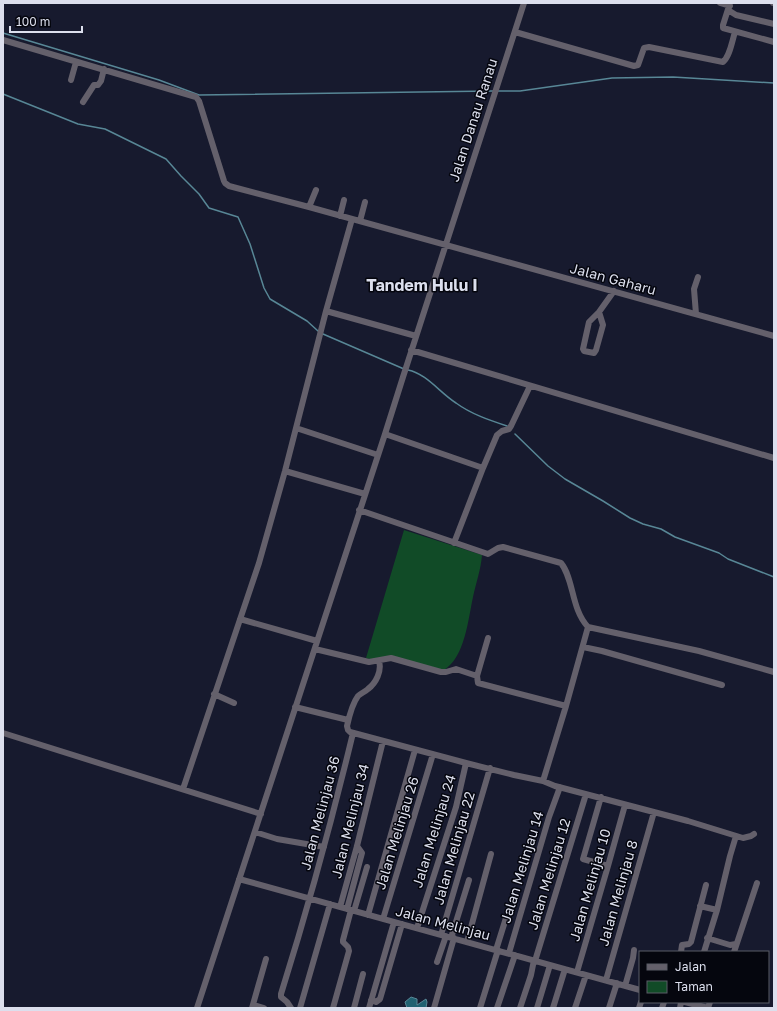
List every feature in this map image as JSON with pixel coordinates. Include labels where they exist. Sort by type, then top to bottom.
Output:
[{"type":"street","name":"Jalan Danau Ranau","points":[[197,1008],[524,3]]},
{"type":"street","points":[[720,3],[729,6],[736,15],[774,24]]},
{"type":"street","points":[[729,6],[722,27],[735,32],[774,42]]},
{"type":"street","points":[[515,32],[634,66],[638,64],[644,48],[649,46],[723,62],[726,60],[735,32]]},
{"type":"street","points":[[3,40],[104,69],[101,81],[98,85],[94,85],[83,102]]},
{"type":"street","points":[[71,80],[76,62]]},
{"type":"street","name":"Jalan Gaharu","points":[[104,69],[196,97],[199,101],[225,183],[229,186],[310,207],[774,336]]},
{"type":"street","points":[[310,207],[316,190]]},
{"type":"street","points":[[340,216],[344,200]]},
{"type":"street","points":[[360,221],[365,202]]},
{"type":"street","points":[[183,789],[214,694],[260,563],[319,337],[352,219]]},
{"type":"street","points":[[696,314],[694,289],[698,277]]},
{"type":"street","points":[[599,312],[603,325],[596,350],[594,353],[584,351],[583,349],[588,325],[614,291]]},
{"type":"street","points":[[326,311],[416,336]]},
{"type":"street","points":[[411,350],[774,458]]},
{"type":"street","points":[[454,543],[482,468],[496,436],[502,431],[509,429],[530,386]]},
{"type":"street","points":[[296,428],[378,455]]},
{"type":"street","points":[[385,434],[482,468]]},
{"type":"street","points":[[285,471],[365,494]]},
{"type":"street","points":[[359,510],[488,554],[498,548],[508,548],[560,564],[566,573],[580,615],[588,627],[699,651],[774,672]]},
{"type":"street","points":[[240,619],[317,641]]},
{"type":"street","points":[[543,780],[588,627]]},
{"type":"street","points":[[488,638],[477,676],[477,682],[566,706]]},
{"type":"street","points":[[583,647],[722,685]]},
{"type":"street","points":[[315,649],[369,662],[391,658],[441,672],[446,672],[456,668],[477,676]]},
{"type":"street","points":[[380,661],[380,668],[376,680],[368,689],[358,696],[348,720],[347,728],[353,733],[514,775],[543,780],[560,787],[736,836],[747,838],[754,834]]},
{"type":"street","points":[[214,694],[234,703]]},
{"type":"street","points":[[295,707],[348,720]]},
{"type":"street","points":[[3,733],[261,814]]},
{"type":"street","name":"Jalan Melinjau 36","points":[[291,1008],[288,1002],[281,997],[281,994],[324,847],[353,733]]},
{"type":"street","name":"Jalan Melinjau 34","points":[[340,907],[383,741]]},
{"type":"street","points":[[368,915],[415,750]]},
{"type":"street","name":"Jalan Melinjau 26","points":[[383,919],[433,754]]},
{"type":"street","name":"Jalan Melinjau 24","points":[[416,928],[456,807],[466,763]]},
{"type":"street","name":"Jalan Melinjau 22","points":[[448,937],[490,768]]},
{"type":"street","name":"Jalan Melinjau 14","points":[[497,1008],[549,817],[560,787]]},
{"type":"street","name":"Jalan Melinjau 12","points":[[520,1008],[586,794]]},
{"type":"street","points":[[600,797],[583,858],[608,866]]},
{"type":"street","name":"Jalan Melinjau 10","points":[[576,972],[625,805]]},
{"type":"street","name":"Jalan Melinjau 8","points":[[606,980],[654,812]]},
{"type":"street","points":[[255,832],[277,839],[324,847]]},
{"type":"street","points":[[704,951],[717,910],[736,836]]},
{"type":"street","points":[[332,1008],[349,951],[343,940],[351,910],[362,853],[357,846]]},
{"type":"street","points":[[467,942],[491,854]]},
{"type":"street","points":[[351,910],[367,867]]},
{"type":"street","name":"Jalan Melinjau","points":[[239,879],[639,990]]},
{"type":"street","points":[[437,962],[469,880]]},
{"type":"street","points":[[734,951],[757,884]]},
{"type":"street","points":[[681,951],[682,945],[689,944],[691,942],[706,885]]},
{"type":"street","points":[[300,1008],[330,904]]},
{"type":"street","points":[[700,906],[717,910]]},
{"type":"street","points":[[480,1008],[506,918]]},
{"type":"street","points":[[369,1008],[394,922]]},
{"type":"street","points":[[371,1000],[376,1002],[380,999],[402,924]]},
{"type":"street","points":[[434,1008],[448,937]]},
{"type":"street","points":[[708,938],[730,945],[736,944]]},
{"type":"street","points":[[625,986],[634,950]]},
{"type":"street","points":[[264,1008],[253,1006],[266,959]]},
{"type":"street","points":[[537,1008],[550,965]]},
{"type":"street","points":[[553,1008],[565,969]]},
{"type":"street","points":[[354,1008],[363,974]]},
{"type":"street","points":[[575,1008],[586,974]]},
{"type":"street","points":[[609,1008],[617,983]]},
{"type":"street","points":[[688,1003],[698,1007],[708,1008]]},
{"type":"green space","points":[[404,530],[482,555],[480,571],[461,647],[457,656],[444,670],[388,657],[374,660],[366,658]]},
{"type":"water","points":[[411,997],[417,999],[417,1005],[426,999],[426,1008],[407,1008],[405,1002]]},
{"type":"waterway","points":[[3,33],[159,80],[199,95],[493,91]]},
{"type":"waterway","points":[[497,91],[520,91],[612,78],[673,77],[774,83]]},
{"type":"waterway","points":[[3,94],[78,124],[105,129],[166,159],[199,194],[209,208],[238,217],[250,244],[264,288],[270,299],[307,321],[318,331]]},
{"type":"waterway","points":[[323,334],[404,369]]},
{"type":"waterway","points":[[408,370],[421,375],[450,399],[474,414],[507,426]]},
{"type":"waterway","points":[[515,434],[548,466],[565,479],[630,518],[643,524],[661,529],[675,537],[719,553],[728,559],[774,577]]},
{"type":"district","name":"Tandem Hulu I","points":[[422,285]]}]
